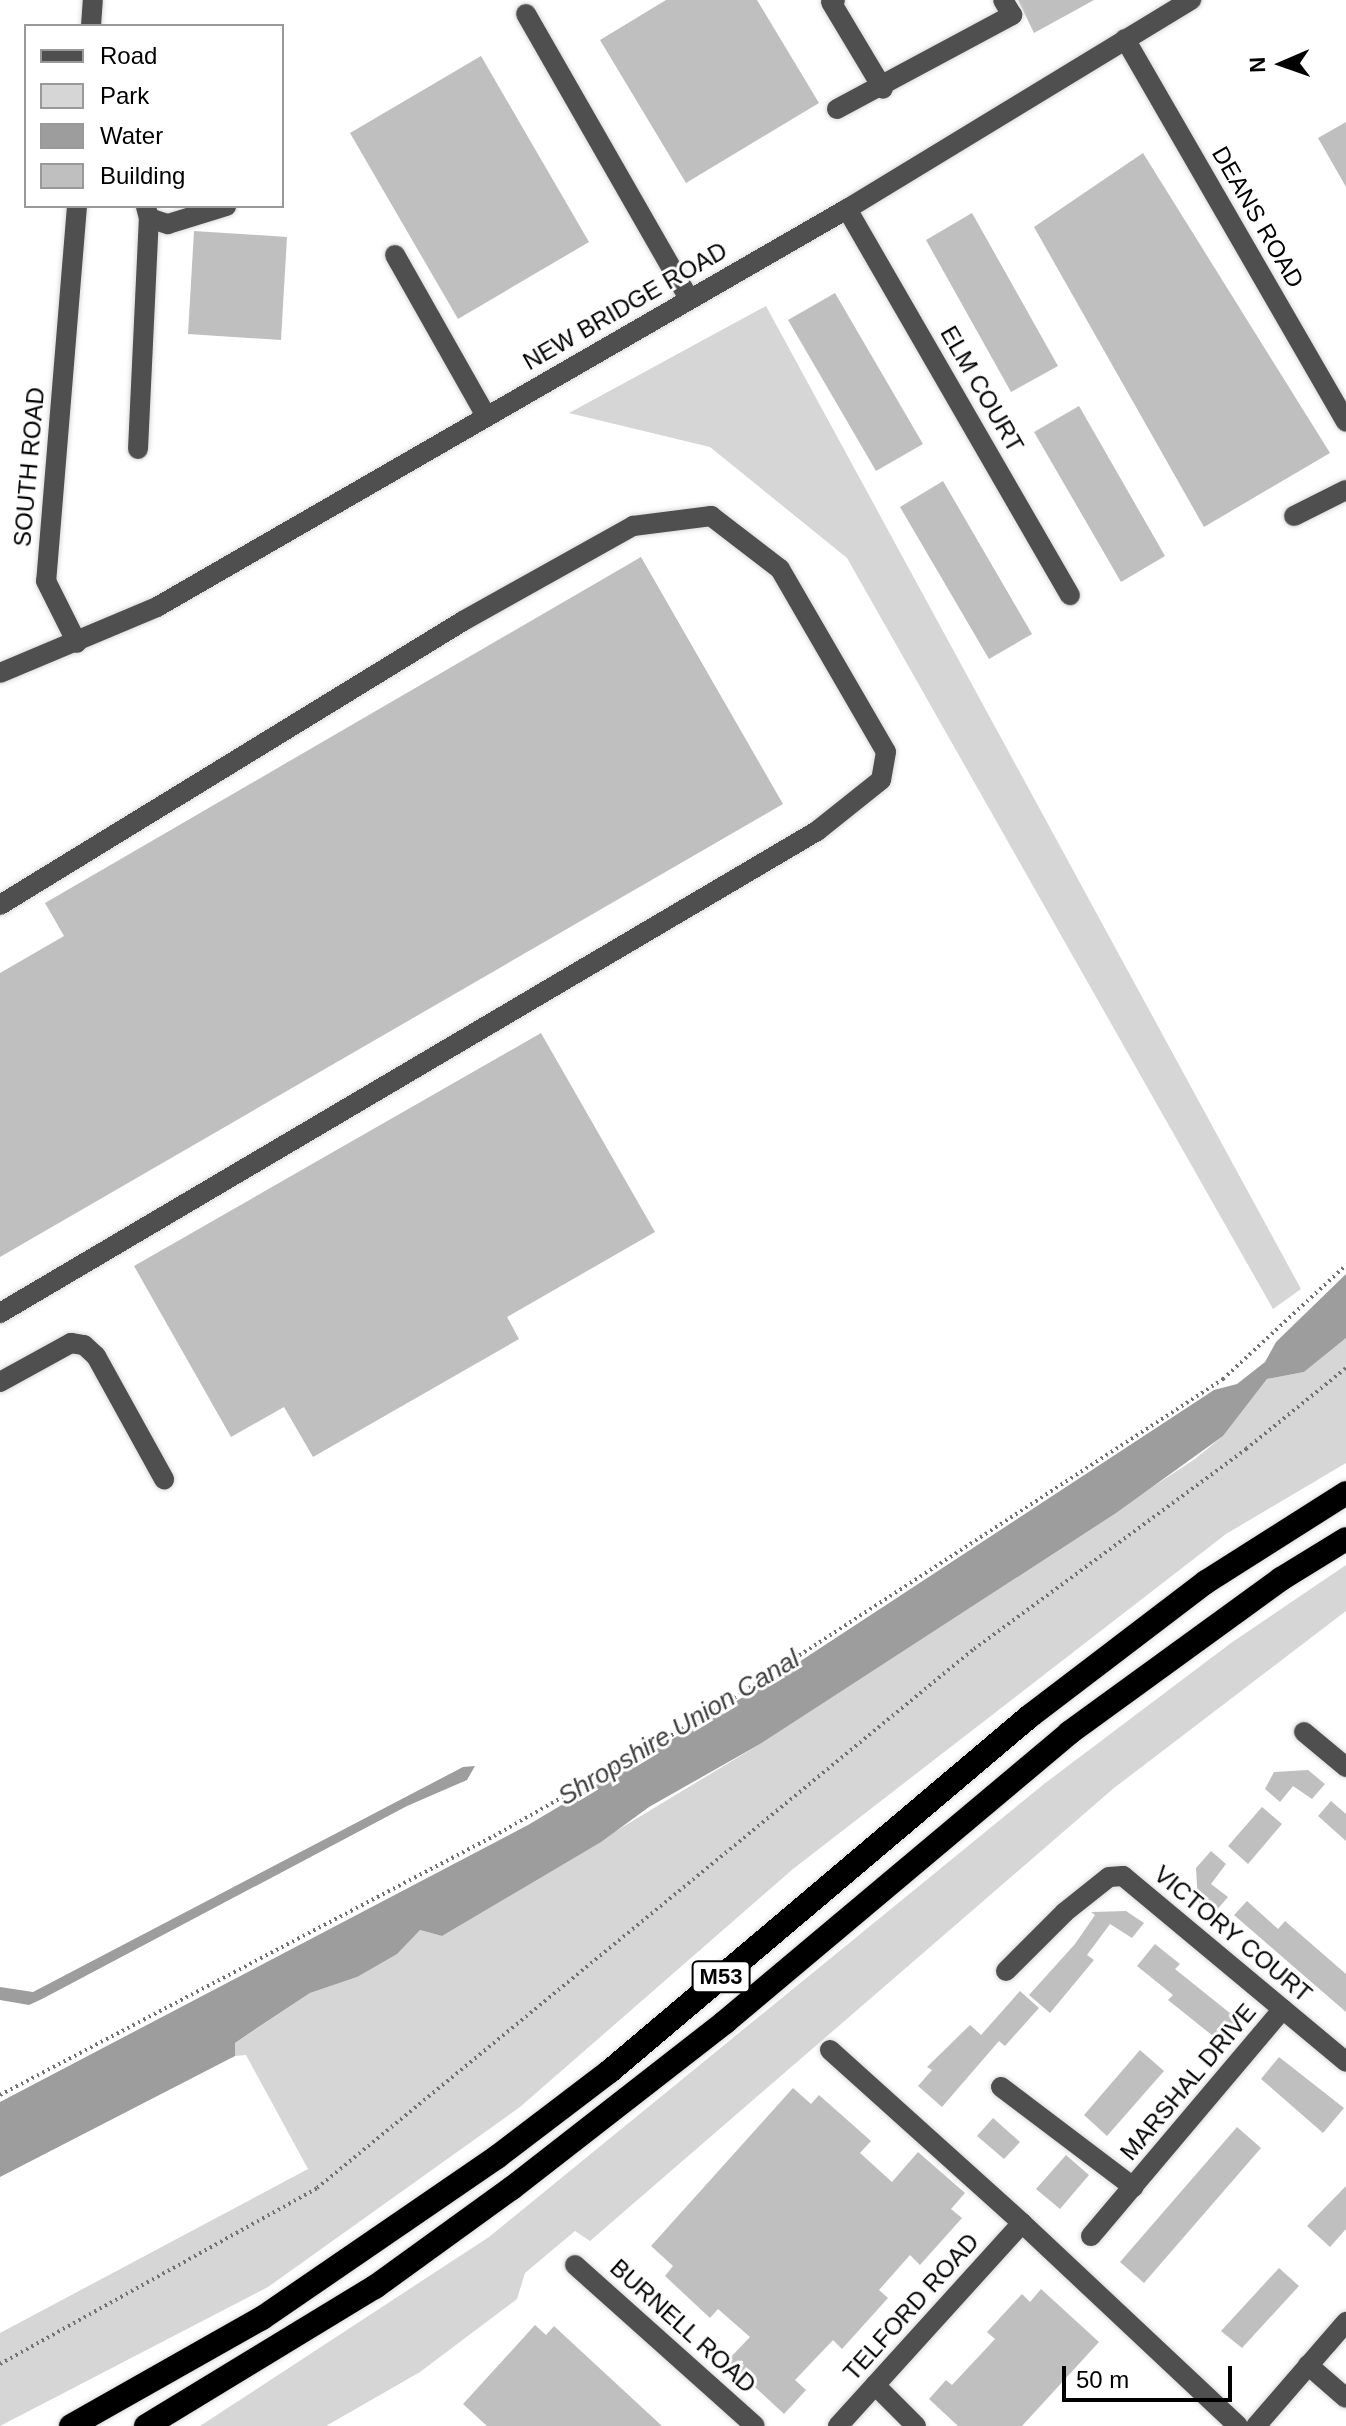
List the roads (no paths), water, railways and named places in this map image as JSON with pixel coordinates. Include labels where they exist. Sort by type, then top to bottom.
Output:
[{"type":"highway","name":"M53","points":[[71,2426],[262,2318],[497,2157],[610,2071],[1030,1716],[1206,1582],[1346,1493]]},
{"type":"highway","name":"M53","points":[[146,2426],[375,2287],[512,2188],[714,2031],[1069,1733],[1281,1579],[1346,1539]]},
{"type":"street","points":[[91,24],[93,0]]},
{"type":"street","points":[[835,0],[831,2],[883,89]]},
{"type":"street","points":[[837,109],[883,89],[1012,15],[1003,0]]},
{"type":"street","name":"NEW BRIDGE ROAD","points":[[77,643],[157,607],[847,209],[1191,0]]},
{"type":"street","points":[[526,14],[689,299]]},
{"type":"street","name":"DEANS ROAD","points":[[1125,39],[1346,422]]},
{"type":"street","name":"SOUTH ROAD","points":[[77,208],[46,581],[77,643]]},
{"type":"street","points":[[138,449],[147,212],[168,224],[220,208]]},
{"type":"street","name":"ELM COURT","points":[[847,209],[1070,595]]},
{"type":"street","points":[[395,255],[486,416]]},
{"type":"street","points":[[1294,516],[1346,490]]},
{"type":"street","points":[[0,905],[463,621],[633,526],[711,516],[780,569],[886,752],[881,780],[817,831],[0,1313]]},
{"type":"street","points":[[0,673],[77,643]]},
{"type":"street","points":[[0,1382],[71,1343],[84,1345],[96,1356],[164,1479]]},
{"type":"street","points":[[1304,1732],[1346,1767]]},
{"type":"street","name":"VICTORY COURT","points":[[1006,1971],[1065,1912],[1109,1877],[1123,1876],[1346,2062]]},
{"type":"street","name":"MARSHAL DRIVE","points":[[1091,2236],[1283,2009]]},
{"type":"street","points":[[830,2050],[1022,2223],[1238,2426]]},
{"type":"street","name":"MARSHAL DRIVE","points":[[1001,2087],[1133,2187]]},
{"type":"street","name":"TELFORD ROAD","points":[[838,2426],[1022,2223]]},
{"type":"street","name":"BURNELL ROAD","points":[[575,2265],[755,2426]]},
{"type":"street","points":[[1256,2426],[1346,2322]]},
{"type":"street","points":[[1308,2365],[1346,2398]]},
{"type":"street","points":[[875,2385],[916,2426]]},
{"type":"water","points":[[1346,1274],[1346,1338],[1304,1372],[1267,1379],[1223,1436],[1116,1513],[760,1744],[649,1807],[601,1842],[442,1936],[420,1930],[397,1954],[357,1977],[310,1993],[257,2028],[235,2043],[235,2056],[0,2177],[0,2102],[528,1825],[770,1681],[1214,1390],[1237,1384],[1265,1362],[1276,1342]]},
{"type":"water","points":[[475,1766],[467,1780],[407,1806],[42,1999],[29,2005],[0,2000],[0,1987],[33,1992],[463,1767]]},
{"type":"water label","name":"Shropshire Union Canal","points":[[679,1728]]}]
